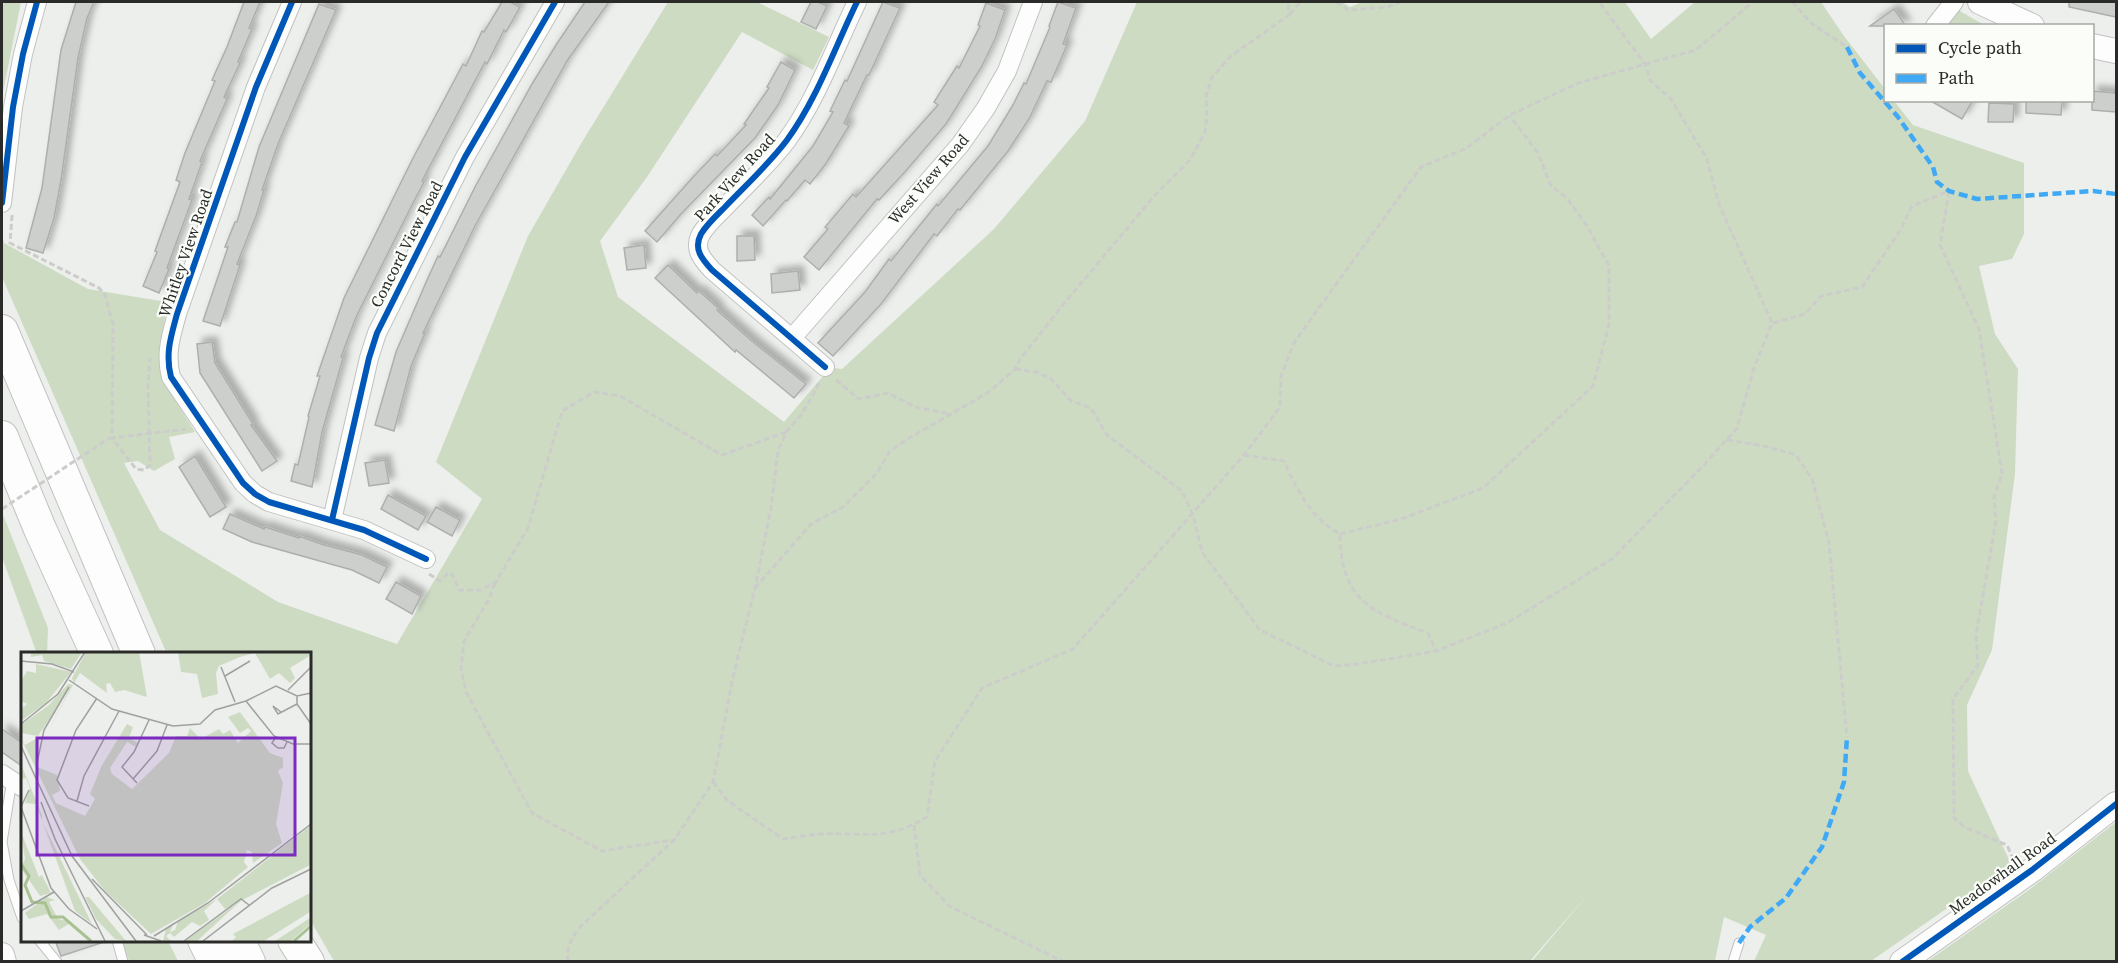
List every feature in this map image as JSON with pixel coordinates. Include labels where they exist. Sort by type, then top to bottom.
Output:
[{"type":"highway","points":[[2,331],[138,652]]},
{"type":"highway","points":[[2,437],[40,529],[96,652]]},
{"type":"highway","points":[[40,529],[68,638],[74,652]]},
{"type":"highway","points":[[205,942],[215,962]]},
{"type":"highway","points":[[239,942],[249,962]]},
{"type":"highway","points":[[278,942],[288,962]]},
{"type":"highway","points":[[295,942],[308,962]]},
{"type":"street","points":[[2,203],[13,107],[23,54],[37,2]]},
{"type":"street","name":"Whitley View Road","points":[[292,2],[256,87],[168,343],[167,362],[171,377],[243,483],[255,494],[269,502],[364,530],[426,559]]},
{"type":"street","name":"Concord View Road","points":[[332,520],[369,358],[377,333],[465,157],[555,2]]},
{"type":"street","name":"Park View Road","points":[[825,367],[712,270],[698,251],[698,241],[708,224],[788,139],[806,108],[857,2]]},
{"type":"street","name":"West View Road","points":[[792,338],[966,135],[986,108],[1007,71],[1033,2]]},
{"type":"street","points":[[1937,24],[1954,2]]},
{"type":"street","points":[[1980,2],[2028,24]]},
{"type":"street","points":[[2094,46],[2116,51]]},
{"type":"street","name":"Meadowhall Road","points":[[1902,962],[2020,878],[2116,804]]},
{"type":"street","points":[[2,955],[4,962]]},
{"type":"lane","points":[[12,780],[2,842],[9,880],[21,915]]},
{"type":"lane","points":[[41,942],[57,962]]},
{"type":"lane","points":[[118,942],[123,962]]},
{"type":"lane","points":[[1733,962],[1739,943]]},
{"type":"path","points":[[1288,2],[1288,15]]},
{"type":"path","points":[[755,588],[811,524],[843,507],[877,472],[890,451],[989,392],[1015,369],[1062,306],[1155,195],[1190,160],[1206,132],[1206,96],[1212,77],[1231,56],[1288,15],[1300,2]]},
{"type":"path","points":[[1336,2],[1348,10],[1388,7],[1400,2]]},
{"type":"path","points":[[1015,369],[1036,372],[1050,378],[1071,401],[1091,408],[1107,435],[1182,491],[1193,515],[1202,552],[1260,630],[1334,666],[1436,651],[1507,623],[1612,559],[1737,428],[1754,368],[1772,323],[1719,204],[1707,159],[1671,99],[1651,81],[1645,64],[1599,2]]},
{"type":"path","points":[[713,782],[728,801],[783,838],[822,834],[881,835],[914,825],[927,817],[935,761],[982,688],[1073,649],[1244,455],[1280,407],[1281,376],[1295,341],[1421,167],[1467,148],[1510,115],[1578,82],[1696,50],[1753,2]]},
{"type":"path","points":[[1792,2],[1812,24],[1846,47]]},
{"type":"path","points":[[1244,455],[1284,461],[1295,487],[1325,526],[1340,534],[1401,519],[1483,488],[1593,386],[1609,324],[1609,266],[1587,226],[1566,197],[1551,186],[1538,153],[1510,115]]},
{"type":"path","points":[[1772,323],[1805,314],[1821,296],[1863,286],[1912,206],[1949,191],[1940,245],[1979,329],[2002,474],[1994,497],[1995,521],[1976,634],[1978,665],[1953,699],[1954,818],[1964,827],[2007,845],[2020,878]]},
{"type":"path","points":[[2,203],[13,211],[10,243],[99,288],[105,295],[113,324],[110,439],[136,469],[144,470],[150,465],[148,384],[151,352]]},
{"type":"path","points":[[825,367],[832,377],[859,399],[888,393],[915,407],[952,414]]},
{"type":"path","points":[[568,962],[567,953],[571,939],[580,927],[675,839],[713,782],[733,677],[755,588],[771,508],[778,450],[787,431],[801,415],[813,395],[825,367]]},
{"type":"path","points":[[675,839],[603,851],[532,813],[466,692],[461,669],[464,641],[528,528],[562,411],[594,392],[620,396],[722,455],[787,431]]},
{"type":"path","points":[[2,509],[110,439],[206,426]]},
{"type":"path","points":[[1727,440],[1764,446],[1796,455],[1812,479],[1828,543],[1847,737]]},
{"type":"path","points":[[1340,534],[1346,580],[1361,601],[1386,618],[1428,633],[1436,651]]},
{"type":"path","points":[[426,559],[429,574],[440,581],[448,573],[452,574],[459,590],[480,590],[496,582]]},
{"type":"path","points":[[914,825],[920,875],[949,906],[1064,962]]},
{"type":"green space","points":[[21,2],[2,97],[2,4]]},
{"type":"green space","points":[[668,2],[757,2],[829,37],[813,70],[742,32],[647,177],[600,241],[618,297],[784,422],[823,376],[834,368],[842,369],[994,229],[1085,121],[1137,2],[1342,2],[1350,7],[1362,2],[1625,2],[1651,39],[1695,2],[1821,2],[1884,88],[1884,102],[1895,102],[1913,125],[2024,163],[2024,234],[2012,259],[1979,266],[1995,334],[2018,369],[2015,474],[1992,650],[1967,705],[1968,771],[2011,864],[1871,961],[1754,961],[1766,935],[1724,917],[1715,961],[1532,961],[1589,893],[1530,961],[334,961],[310,920],[310,652],[166,652],[2,277],[2,234],[4,243],[88,289],[167,302],[160,357],[167,387],[195,432],[169,437],[175,459],[154,471],[138,461],[124,463],[160,530],[278,602],[397,644],[482,499],[436,462],[528,236],[582,142]]},
{"type":"green space","points":[[1958,10],[1982,24],[1945,24]]},
{"type":"green space","points":[[2,512],[48,628],[47,652],[36,652],[2,557]]},
{"type":"green space","points":[[2116,822],[2116,961],[1928,961],[2030,889]]},
{"type":"green space","points":[[122,942],[168,942],[178,961],[129,961]]},
{"type":"building","points":[[76,2],[94,2],[87,18],[78,58],[61,180],[54,218],[43,253],[26,248],[42,188],[61,50]]},
{"type":"building","points":[[244,2],[260,2],[249,28],[252,29],[238,62],[240,63],[224,97],[227,99],[200,161],[202,162],[189,199],[192,200],[159,293],[143,286],[180,182],[176,180],[185,153]]},
{"type":"building","points":[[502,2],[510,2],[520,7],[506,32],[504,30],[487,64],[485,62],[422,181],[424,182],[356,317],[341,357],[343,358],[322,432],[312,487],[291,481],[295,464],[298,465],[308,416],[320,376],[317,376],[344,298],[412,160],[463,64],[466,66],[482,31],[484,32]]},
{"type":"building","points":[[585,2],[609,2],[567,61],[475,226],[423,333],[425,333],[411,366],[394,431],[375,425],[396,352],[438,256],[440,257],[475,187],[532,84]]},
{"type":"building","points":[[811,2],[827,6],[816,29],[801,22]]},
{"type":"building","points":[[883,2],[900,8],[844,123],[849,126],[825,165],[810,184],[805,180],[763,226],[752,215],[769,197],[770,199],[813,146],[833,112],[830,111],[845,80],[847,81]]},
{"type":"building","points":[[1058,2],[1076,8],[1063,44],[1067,45],[1051,82],[1047,81],[1029,119],[1008,151],[960,210],[958,209],[937,236],[934,234],[881,304],[833,356],[818,343],[865,292],[889,259],[891,261],[988,146],[1024,83],[1026,84]]},
{"type":"building","points":[[2069,2],[2116,2],[2116,17],[2069,7]]},
{"type":"building","points":[[986,3],[1005,10],[982,66],[946,124],[904,173],[879,200],[877,199],[819,270],[804,257],[828,229],[825,227],[853,194],[856,197],[938,105],[934,102],[957,66],[959,68],[980,26],[978,25]]},
{"type":"building","points":[[319,4],[336,10],[278,144],[262,190],[264,190],[256,216],[237,264],[240,265],[220,326],[203,321],[228,247],[225,247],[235,222],[237,222],[259,147]]},
{"type":"building","points":[[1894,9],[1905,24],[1884,24],[1884,26],[1870,26]]},
{"type":"building","points":[[781,62],[795,70],[778,105],[755,138],[657,242],[645,231],[694,176],[715,154],[717,156],[746,125],[744,124],[769,88],[767,87]]},
{"type":"building","points":[[2094,91],[2116,93],[2116,112],[2092,110]]},
{"type":"building","points":[[1932,102],[1972,102],[1962,119]]},
{"type":"building","points":[[2026,102],[2062,102],[2061,115],[2026,113]]},
{"type":"building","points":[[1989,103],[2014,104],[2013,122],[1988,122]]},
{"type":"building","points":[[737,236],[754,236],[755,260],[737,261]]},
{"type":"building","points":[[644,245],[646,268],[627,270],[624,248]]},
{"type":"building","points":[[668,265],[753,342],[806,384],[794,398],[736,350],[735,352],[655,278]]},
{"type":"building","points":[[798,271],[800,290],[772,293],[771,274]]},
{"type":"building","points":[[212,342],[215,363],[253,424],[251,425],[277,461],[262,471],[200,373],[197,344]]},
{"type":"building","points":[[195,456],[226,507],[210,517],[179,467]]},
{"type":"building","points":[[385,460],[389,483],[369,486],[365,463]]},
{"type":"building","points":[[388,495],[426,516],[418,530],[381,509]]},
{"type":"building","points":[[436,507],[460,520],[452,536],[427,522]]},
{"type":"building","points":[[230,514],[264,529],[265,527],[299,538],[299,536],[362,555],[387,567],[379,583],[352,570],[252,542],[223,529]]},
{"type":"building","points":[[396,582],[421,596],[412,614],[386,599]]},
{"type":"building","points":[[2,729],[21,742],[21,765],[2,752]]},
{"type":"building","points":[[56,942],[101,942],[101,943],[61,956]]},
{"type":"marked path","points":[[1847,47],[1860,73],[1884,101]]},
{"type":"marked path","points":[[1885,102],[1933,167],[1937,182],[1949,191],[1977,199],[2093,191],[2116,194]]},
{"type":"marked path","points":[[1739,943],[1750,927],[1786,898],[1822,847],[1844,782],[1847,737]]},
{"type":"cycle path","points":[[2,203],[13,107],[23,54],[37,2]]},
{"type":"cycle path","points":[[292,2],[256,87],[177,314],[171,338],[169,369],[171,377],[243,483],[255,494],[269,502],[364,530],[426,559]]},
{"type":"cycle path","points":[[332,520],[369,358],[377,333],[465,157],[555,2]]},
{"type":"cycle path","points":[[825,367],[712,270],[702,258],[698,244],[706,227],[773,158],[798,124],[817,90],[857,2]]},
{"type":"cycle path","points":[[1902,962],[2032,870],[2116,804]]}]
